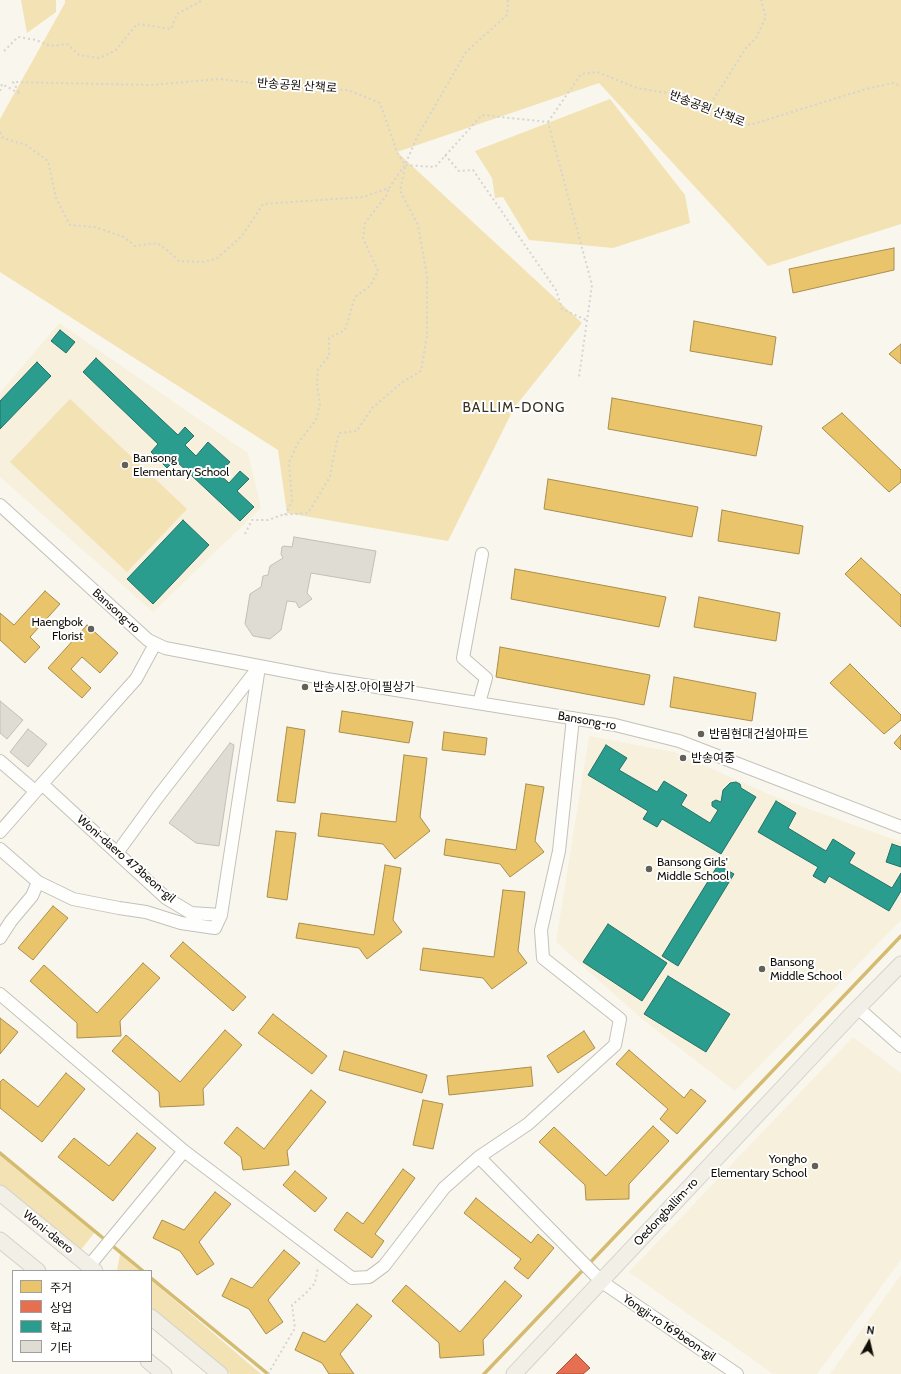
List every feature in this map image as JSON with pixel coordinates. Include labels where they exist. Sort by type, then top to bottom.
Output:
[{"type":"main road","name":"Oedongballim-ro","points":[[514,1374],[598,1277],[901,964]]},
{"type":"main road","name":"Woni-daero","points":[[0,1193],[92,1268]]},
{"type":"main road","points":[[0,1240],[37,1270]]},
{"type":"main road","points":[[152,1318],[220,1374]]},
{"type":"main road","points":[[149,1362],[164,1374]]},
{"type":"street","name":"Bansong-ro","points":[[0,505],[148,640],[165,648],[327,679],[615,725],[679,741],[901,827]]},
{"type":"street","points":[[479,703],[486,678],[463,658],[482,554]]},
{"type":"street","points":[[0,832],[136,679],[155,644]]},
{"type":"street","points":[[117,853],[157,798],[259,667]]},
{"type":"street","points":[[0,849],[38,882],[73,899],[146,912],[181,923],[215,928],[221,915],[259,667]]},
{"type":"street","points":[[0,994],[184,1151],[352,1278],[369,1278],[384,1266],[444,1188],[479,1157],[528,1124],[615,1045],[620,1019],[543,958],[541,930],[560,851],[573,718]]},
{"type":"street","name":"Woni-daero 473beon-gil","points":[[0,761],[39,787],[117,853],[166,898],[191,913],[221,915]]},
{"type":"street","points":[[0,938],[11,921],[32,896],[38,882]]},
{"type":"street","points":[[858,1008],[901,1046]]},
{"type":"street","points":[[92,1268],[103,1249],[184,1151]]},
{"type":"street","name":"Yongji-ro 169beon-gil","points":[[479,1157],[598,1277],[736,1374]]},
{"type":"path","points":[[4,51],[18,37],[36,40],[50,46],[67,44],[79,55],[99,58],[115,51],[137,24],[171,29],[177,14],[203,0]]},
{"type":"path","points":[[245,534],[252,520],[268,520],[285,515],[308,513],[330,477],[339,433],[357,431],[372,408],[404,381],[421,371],[427,336],[427,276],[418,225],[400,191],[405,165],[417,137],[466,52],[507,15],[508,0]]},
{"type":"path","points":[[708,108],[746,48],[756,38],[766,17],[761,0]]},
{"type":"path","name":"반송공원 산책로","points":[[548,122],[580,74],[596,72],[637,88],[679,96],[750,125],[866,88],[892,83],[901,86]]},
{"type":"path","name":"반송공원 산책로","points":[[0,91],[2,84],[20,94],[13,82],[149,85],[221,79],[281,87],[348,90],[380,103],[397,152],[405,165]]},
{"type":"path","points":[[405,165],[435,167],[482,114],[548,122],[592,284],[579,376]]},
{"type":"path","points":[[0,132],[3,138],[26,145],[48,161],[56,198],[70,225],[95,227],[124,237],[135,246],[157,243],[179,261],[203,262],[216,259],[242,236],[263,204],[363,197],[389,188]]},
{"type":"path","points":[[445,155],[459,171],[474,170],[556,290],[562,309],[586,320]]},
{"type":"path","points":[[285,515],[292,501],[289,462],[298,443],[316,420],[320,404],[317,385],[318,369],[329,356],[329,338],[345,330],[355,297],[370,286],[378,271],[363,238],[365,223],[386,196],[389,188],[405,165]]},
{"type":"path","points":[[268,1374],[295,1328],[292,1305],[306,1294],[315,1283],[320,1254]]},
{"type":"shaded area","points":[[21,0],[56,0],[56,12],[27,33]]},
{"type":"shaded area","points":[[65,0],[901,0],[901,224],[768,266],[599,83],[397,152],[582,323],[514,408],[448,541],[287,513],[278,450],[0,272],[0,119],[65,3]]},
{"type":"shaded area","points":[[610,99],[685,195],[690,223],[613,248],[529,240],[503,197],[495,198],[492,178],[475,151]]},
{"type":"shaded area","name":"Bansong Elementary School","points":[[59,323],[248,453],[261,508],[153,612],[0,477],[0,393]]},
{"type":"shaded area","points":[[70,399],[187,509],[127,572],[10,462]]},
{"type":"shaded area","points":[[589,736],[674,752],[773,796],[901,842],[901,920],[735,1091],[642,1019],[556,942]]},
{"type":"shaded area","name":"Yongho Elementary School","points":[[853,1037],[901,1073],[901,1260],[817,1374],[773,1374],[629,1272]]},
{"type":"shaded area","points":[[0,1151],[95,1232],[79,1252],[0,1188]]},
{"type":"shaded area","points":[[120,1254],[139,1270],[117,1270]]},
{"type":"shaded area","points":[[901,1275],[901,1374],[830,1374]]},
{"type":"shaded area","points":[[152,1281],[261,1374],[230,1374],[152,1311]]},
{"type":"building: 주거","points":[[894,248],[894,270],[793,293],[789,269]]},
{"type":"building: 주거","points":[[694,321],[776,337],[772,365],[690,351]]},
{"type":"building: 주거","points":[[901,344],[901,364],[889,354]]},
{"type":"building: 주거","points":[[612,398],[762,426],[756,456],[608,429]]},
{"type":"building: 주거","points":[[842,413],[901,470],[901,482],[889,492],[822,428]]},
{"type":"building: 주거","points":[[548,479],[698,507],[692,537],[544,509]]},
{"type":"building: 주거","points":[[722,510],[803,526],[799,554],[718,541]]},
{"type":"building: 주거","points":[[861,558],[901,595],[901,627],[845,574]]},
{"type":"building: 주거","points":[[515,569],[666,597],[659,627],[511,599]]},
{"type":"building: 주거","points":[[45,591],[60,604],[30,637],[40,647],[25,663],[0,640],[0,613],[14,625]]},
{"type":"building: 주거","points":[[699,597],[780,613],[776,641],[694,627]]},
{"type":"building: 주거","points":[[87,625],[118,653],[100,673],[82,657],[71,669],[91,688],[82,698],[48,668]]},
{"type":"building: 주거","points":[[500,647],[650,675],[644,705],[496,677]]},
{"type":"building: 주거","points":[[850,664],[901,715],[901,720],[884,734],[830,683]]},
{"type":"building: 주거","points":[[674,677],[756,693],[752,721],[670,707]]},
{"type":"building: 주거","points":[[342,711],[413,722],[409,743],[339,732]]},
{"type":"building: 주거","points":[[287,727],[305,730],[295,803],[277,801]]},
{"type":"building: 주거","points":[[444,732],[487,738],[485,755],[442,750]]},
{"type":"building: 주거","points":[[901,735],[901,750],[894,743]]},
{"type":"building: 주거","points":[[404,755],[427,758],[420,817],[430,831],[395,859],[383,844],[318,836],[321,813],[396,822]]},
{"type":"building: 주거","points":[[526,784],[544,787],[535,841],[544,852],[510,877],[500,864],[444,855],[446,839],[516,850]]},
{"type":"building: 주거","points":[[276,831],[296,833],[287,900],[267,897]]},
{"type":"building: 주거","points":[[385,865],[401,868],[393,920],[402,932],[367,959],[359,948],[296,938],[299,923],[374,935]]},
{"type":"building: 주거","points":[[503,890],[525,892],[518,951],[527,963],[492,989],[483,978],[420,970],[423,948],[494,957]]},
{"type":"building: 주거","points":[[53,906],[68,918],[33,960],[18,948]]},
{"type":"building: 주거","points":[[183,942],[246,997],[233,1011],[170,956]]},
{"type":"building: 주거","points":[[143,963],[160,978],[120,1021],[121,1036],[77,1038],[77,1023],[30,981],[44,965],[97,1013]]},
{"type":"building: 주거","points":[[273,1014],[327,1056],[312,1074],[258,1033]]},
{"type":"building: 주거","points":[[0,1018],[18,1032],[0,1054]]},
{"type":"building: 주거","points":[[225,1030],[242,1045],[203,1089],[204,1105],[160,1107],[159,1092],[112,1051],[126,1035],[180,1082]]},
{"type":"building: 주거","points":[[584,1031],[595,1048],[558,1073],[547,1056]]},
{"type":"building: 주거","points":[[629,1050],[684,1098],[691,1089],[706,1101],[677,1134],[660,1119],[668,1109],[616,1064]]},
{"type":"building: 주거","points":[[344,1051],[427,1075],[422,1093],[339,1070]]},
{"type":"building: 주거","points":[[531,1067],[533,1086],[449,1095],[447,1076]]},
{"type":"building: 주거","points":[[66,1073],[85,1089],[42,1142],[0,1108],[0,1082],[3,1079],[38,1107]]},
{"type":"building: 주거","points":[[311,1090],[326,1102],[287,1151],[289,1165],[243,1170],[241,1157],[224,1143],[237,1127],[264,1149]]},
{"type":"building: 주거","points":[[423,1100],[443,1104],[433,1149],[413,1145]]},
{"type":"building: 주거","points":[[653,1126],[669,1141],[629,1184],[629,1199],[586,1200],[585,1185],[539,1142],[554,1127],[606,1176]]},
{"type":"building: 주거","points":[[137,1133],[156,1148],[113,1201],[58,1157],[74,1138],[109,1166]]},
{"type":"building: 주거","points":[[403,1169],[415,1178],[375,1234],[384,1241],[372,1258],[334,1230],[347,1212],[363,1224]]},
{"type":"building: 주거","points":[[295,1171],[327,1198],[315,1212],[283,1185]]},
{"type":"building: 주거","points":[[215,1192],[231,1204],[199,1242],[214,1264],[197,1275],[180,1251],[153,1238],[162,1220],[184,1230]]},
{"type":"building: 주거","points":[[476,1198],[531,1243],[538,1234],[554,1248],[528,1279],[514,1268],[521,1259],[464,1213]]},
{"type":"building: 주거","points":[[284,1250],[300,1263],[268,1300],[283,1322],[266,1334],[249,1309],[222,1296],[231,1278],[252,1288]]},
{"type":"building: 주거","points":[[505,1281],[522,1296],[483,1340],[484,1355],[440,1358],[439,1343],[392,1301],[406,1285],[460,1332]]},
{"type":"building: 주거","points":[[357,1304],[372,1316],[340,1354],[354,1374],[329,1374],[322,1363],[295,1350],[303,1332],[325,1342]]},
{"type":"building: 상업","points":[[576,1354],[590,1368],[583,1374],[556,1374]]},
{"type":"building: 학교","points":[[60,330],[75,342],[66,353],[51,341]]},
{"type":"building: 학교","points":[[96,358],[178,435],[185,427],[194,436],[185,445],[196,456],[208,442],[230,462],[219,474],[229,483],[240,471],[249,479],[237,491],[254,507],[240,521],[175,460],[167,468],[151,452],[158,444],[83,372]]},
{"type":"building: 학교","points":[[37,362],[51,376],[0,429],[0,401]]},
{"type":"building: 학교","points":[[183,520],[209,545],[153,604],[127,579]]},
{"type":"building: 학교","points":[[606,745],[627,758],[619,770],[657,792],[664,781],[687,795],[681,805],[710,823],[718,810],[712,806],[712,802],[716,800],[721,802],[723,790],[730,783],[736,782],[740,784],[741,788],[756,797],[721,854],[662,819],[657,827],[643,819],[648,811],[588,775]]},
{"type":"building: 학교","points":[[776,801],[796,813],[788,828],[826,851],[833,839],[855,853],[849,863],[892,888],[901,873],[901,891],[889,911],[829,876],[825,883],[813,876],[818,867],[758,832]]},
{"type":"building: 학교","points":[[892,844],[901,847],[901,867],[886,862]]},
{"type":"building: 학교","points":[[718,865],[734,874],[678,966],[662,956]]},
{"type":"building: 학교","points":[[608,924],[667,963],[642,1001],[583,962]]},
{"type":"building: 학교","points":[[668,976],[730,1014],[706,1052],[644,1014]]},
{"type":"building: 기타","points":[[294,537],[376,551],[370,583],[311,573],[307,593],[312,599],[299,608],[296,602],[287,601],[281,630],[270,639],[253,636],[245,624],[250,594],[261,587],[263,576],[268,575],[270,566],[283,558],[281,554],[282,547],[292,547]]},
{"type":"building: 기타","points":[[0,701],[23,720],[7,739],[0,733]]},
{"type":"building: 기타","points":[[28,729],[47,744],[28,767],[10,752]]},
{"type":"building: 기타","points":[[230,743],[234,745],[219,846],[196,843],[169,823]]},
{"type":"waterway","points":[[484,1374],[901,936]]},
{"type":"waterway","points":[[0,1153],[142,1270]]},
{"type":"waterway","points":[[152,1279],[268,1374]]},
{"type":"place","name":"Bansong Elementary School","points":[[125,465]]},
{"type":"place","name":"Haengbok Florist","points":[[91,629]]},
{"type":"place","name":"반송시장.아이필상가","points":[[305,687]]},
{"type":"place","name":"반림현대건설아파트","points":[[701,734]]},
{"type":"place","name":"반송여중","points":[[683,758]]},
{"type":"place","name":"Bansong Girls' Middle School","points":[[649,869]]},
{"type":"place","name":"Bansong Middle School","points":[[762,969]]},
{"type":"place","name":"Yongho Elementary School","points":[[815,1166]]},
{"type":"district","name":"BALLIM-DONG","points":[[514,408]]}]
